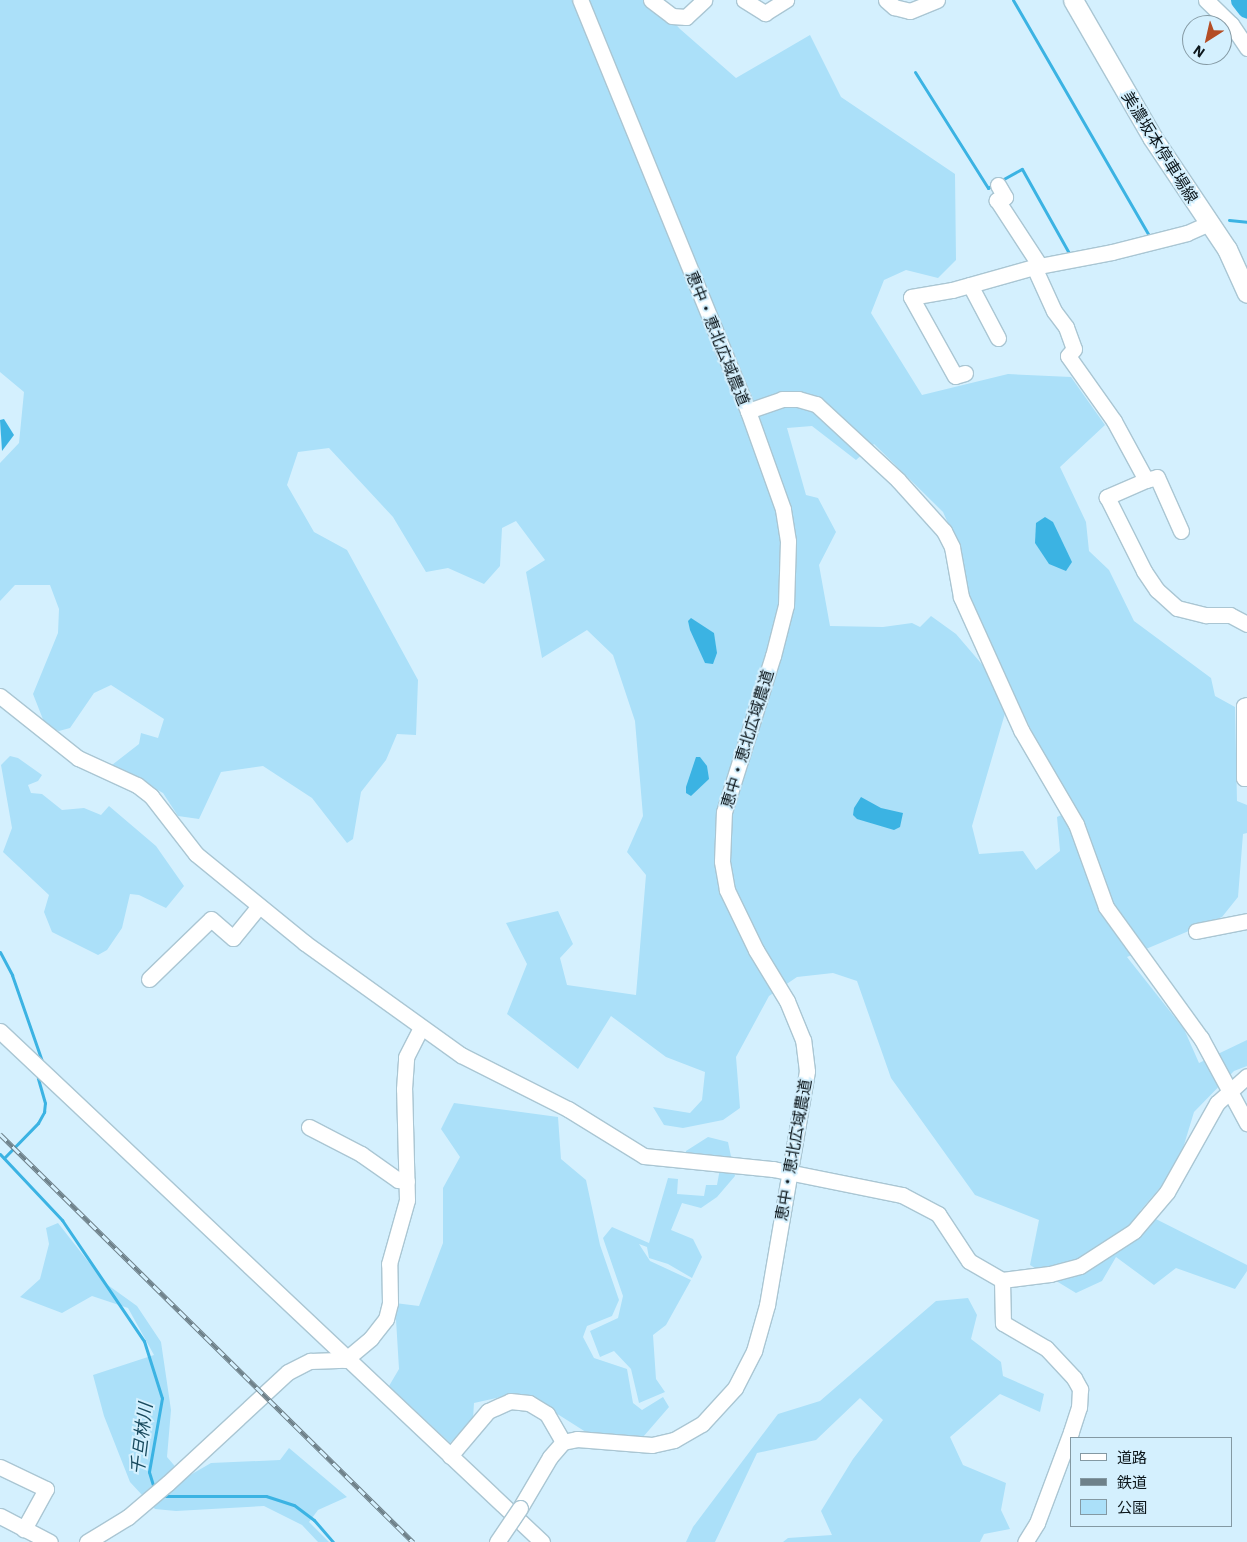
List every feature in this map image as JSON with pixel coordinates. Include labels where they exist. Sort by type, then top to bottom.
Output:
[{"type":"main road","name":"美濃坂本停車場線","points":[[1074,0],[1143,123],[1235,263],[1247,294]]},
{"type":"street","name":"恵中・恵北広域農道","points":[[563,1442],[577,1439],[638,1445],[664,1443],[693,1430],[720,1407],[742,1376],[758,1338],[767,1305],[789,1173],[806,1089],[803,1040],[787,1001],[756,950],[727,890],[722,861],[724,812],[773,656],[788,586],[788,541],[783,509],[748,411],[580,0]]},
{"type":"street","points":[[651,0],[672,16],[686,17],[704,0]]},
{"type":"street","points":[[744,0],[765,13],[786,0]]},
{"type":"street","points":[[886,0],[894,7],[910,11],[937,0]]},
{"type":"street","points":[[1206,0],[1231,24],[1247,48]]},
{"type":"street","points":[[998,186],[1004,197],[998,200],[1037,266],[1054,311],[1066,327],[1074,349],[1068,356],[1114,421],[1146,480]]},
{"type":"street","points":[[965,373],[954,376],[911,297],[970,285],[1037,266],[1112,252],[1187,233],[1209,223]]},
{"type":"street","points":[[970,285],[998,338]]},
{"type":"street","points":[[748,411],[782,399],[798,398],[816,404],[898,480],[944,530],[952,547],[961,597],[1022,730],[1076,824],[1106,907],[1201,1038],[1247,1124]]},
{"type":"street","points":[[1181,531],[1157,477],[1107,497],[1144,571],[1157,590],[1177,608],[1206,615],[1230,615],[1247,624]]},
{"type":"street","points":[[0,696],[78,758],[137,785],[150,796],[196,854],[259,906],[421,1028],[461,1055],[568,1109],[634,1152],[789,1173],[886,1190],[921,1204],[944,1220],[969,1261],[1002,1280],[1062,1272],[1080,1266],[1134,1231],[1162,1199],[1203,1125],[1218,1103],[1247,1076]]},
{"type":"street","points":[[1247,705],[1244,706],[1244,778],[1247,778]]},
{"type":"street","points":[[149,979],[211,919],[233,938],[259,906]]},
{"type":"street","points":[[1196,931],[1247,921]]},
{"type":"street","points":[[87,1542],[128,1517],[168,1483],[288,1372],[310,1361],[345,1360],[371,1338],[386,1319],[390,1302],[389,1264],[401,1231],[407,1200],[404,1089],[406,1058],[421,1028]]},
{"type":"street","points":[[0,1031],[345,1360],[542,1542]]},
{"type":"street","points":[[309,1127],[361,1154],[398,1180],[407,1181]]},
{"type":"street","points":[[1002,1280],[1004,1323],[1046,1348],[1074,1378],[1080,1389],[1079,1407],[1071,1432],[1037,1523],[1025,1542]]},
{"type":"street","points":[[450,1456],[488,1411],[510,1401],[529,1403],[547,1414],[563,1442],[550,1457],[520,1508],[497,1542]]},
{"type":"street","points":[[0,1467],[46,1489],[24,1529]]},
{"type":"street","points":[[0,1516],[50,1542]]},
{"type":"green space","points":[[0,0],[653,0],[680,29],[736,78],[810,35],[841,97],[955,174],[956,260],[938,278],[906,270],[884,280],[871,313],[922,395],[1008,374],[1071,377],[1105,425],[1060,467],[1086,522],[1089,551],[1109,570],[1134,621],[1211,678],[1215,696],[1235,707],[1237,801],[1247,805],[1247,833],[1243,834],[1238,897],[1222,917],[1127,957],[1184,1029],[1199,1063],[1247,1040],[1247,1066],[1234,1071],[1194,1112],[1177,1168],[1140,1211],[1247,1265],[1247,1271],[1235,1289],[1176,1268],[1154,1285],[1116,1257],[1102,1281],[1076,1293],[1030,1265],[1039,1220],[975,1195],[891,1078],[857,981],[833,973],[797,977],[769,996],[736,1057],[740,1108],[723,1120],[683,1128],[664,1125],[653,1107],[690,1113],[702,1100],[705,1072],[666,1057],[611,1016],[578,1069],[507,1014],[527,964],[506,923],[558,911],[573,944],[560,958],[567,985],[636,995],[646,875],[627,852],[643,816],[635,721],[613,655],[587,630],[542,658],[526,572],[545,560],[516,521],[502,528],[500,566],[484,584],[448,568],[426,572],[393,517],[329,448],[298,452],[287,485],[314,532],[347,550],[418,680],[416,735],[397,734],[386,760],[361,792],[353,839],[347,843],[312,798],[263,766],[221,772],[199,819],[178,816],[163,793],[112,765],[139,744],[141,733],[158,738],[164,719],[111,685],[94,693],[70,728],[59,731],[46,727],[33,694],[58,633],[59,609],[50,585],[15,585],[0,601],[0,463],[19,443],[24,392],[0,372]],"holes":[[[812,426],[856,460],[874,444],[943,512],[962,554],[967,596],[1070,811],[1057,817],[1060,851],[1036,870],[1023,851],[979,854],[972,826],[1006,710],[986,669],[956,634],[931,616],[920,627],[912,623],[883,627],[830,626],[819,565],[836,532],[818,498],[806,495],[787,428]]]},
{"type":"green space","points":[[10,756],[18,758],[42,775],[38,781],[28,785],[31,793],[42,794],[62,810],[84,808],[101,815],[109,806],[156,846],[184,886],[166,908],[139,895],[130,894],[122,928],[107,950],[98,955],[52,932],[44,912],[49,895],[3,852],[12,828],[1,765]]},
{"type":"green space","points":[[454,1103],[558,1117],[561,1159],[586,1180],[600,1245],[619,1300],[612,1316],[587,1326],[583,1337],[594,1358],[627,1369],[633,1403],[642,1410],[663,1397],[669,1407],[643,1437],[589,1434],[540,1403],[515,1394],[474,1403],[473,1419],[450,1443],[389,1386],[399,1369],[395,1303],[419,1306],[443,1243],[443,1188],[460,1157],[441,1129]]},
{"type":"green space","points":[[708,1137],[728,1142],[735,1176],[717,1197],[701,1208],[682,1203],[671,1230],[693,1239],[702,1257],[692,1278],[668,1264],[649,1258],[647,1247],[639,1244],[650,1261],[691,1280],[666,1325],[653,1335],[656,1379],[665,1392],[639,1403],[631,1369],[614,1351],[600,1357],[590,1331],[618,1318],[623,1296],[603,1238],[612,1227],[649,1243],[668,1178],[678,1179],[677,1194],[704,1196],[706,1185],[717,1185],[721,1163],[685,1160],[686,1151]]},
{"type":"green space","points":[[58,1223],[105,1283],[137,1306],[161,1342],[171,1410],[167,1457],[185,1478],[211,1463],[280,1460],[289,1448],[347,1497],[318,1510],[309,1522],[329,1542],[318,1542],[302,1525],[264,1506],[176,1511],[155,1509],[130,1482],[104,1416],[93,1375],[154,1355],[128,1308],[92,1296],[62,1313],[20,1297],[40,1279],[49,1244],[46,1228]]},
{"type":"green space","points":[[968,1298],[977,1315],[971,1339],[1001,1362],[1003,1376],[1044,1394],[1040,1412],[1000,1394],[950,1437],[963,1465],[1006,1483],[1001,1510],[1010,1529],[984,1534],[980,1542],[783,1542],[788,1538],[832,1535],[821,1511],[853,1459],[883,1420],[860,1398],[816,1440],[757,1453],[715,1542],[686,1542],[693,1527],[778,1414],[820,1401],[936,1301]]},
{"type":"water","points":[[4,419],[14,435],[2,451],[0,420]]},
{"type":"water","points":[[1045,517],[1053,522],[1072,562],[1066,571],[1049,564],[1035,543],[1036,523]]},
{"type":"water","points":[[691,618],[714,633],[717,653],[713,664],[705,663],[690,630],[688,621]]},
{"type":"water","points":[[696,757],[700,757],[707,766],[709,779],[691,796],[686,793],[686,787]]},
{"type":"water","points":[[861,797],[881,808],[903,813],[900,827],[894,830],[857,819],[853,815],[854,808]]},
{"type":"waterway","points":[[1013,0],[1149,236],[1146,237]]},
{"type":"waterway","points":[[1240,0],[1247,9]]},
{"type":"waterway","points":[[915,72],[988,188],[994,184]]},
{"type":"waterway","points":[[1000,181],[1022,169],[1070,255]]},
{"type":"waterway","points":[[1229,220],[1247,222]]},
{"type":"waterway","points":[[0,952],[12,975],[42,1061]]},
{"type":"waterway","points":[[4,1158],[38,1123],[44,1112],[45,1103],[38,1078]]},
{"type":"waterway","name":"千旦林川","points":[[0,1154],[62,1220],[144,1341],[162,1398],[149,1472],[154,1488]]},
{"type":"waterway","name":"千旦林川","points":[[162,1496],[266,1496],[294,1505],[314,1520],[333,1542]]},
{"type":"railway","points":[[0,1134],[413,1542]]}]
